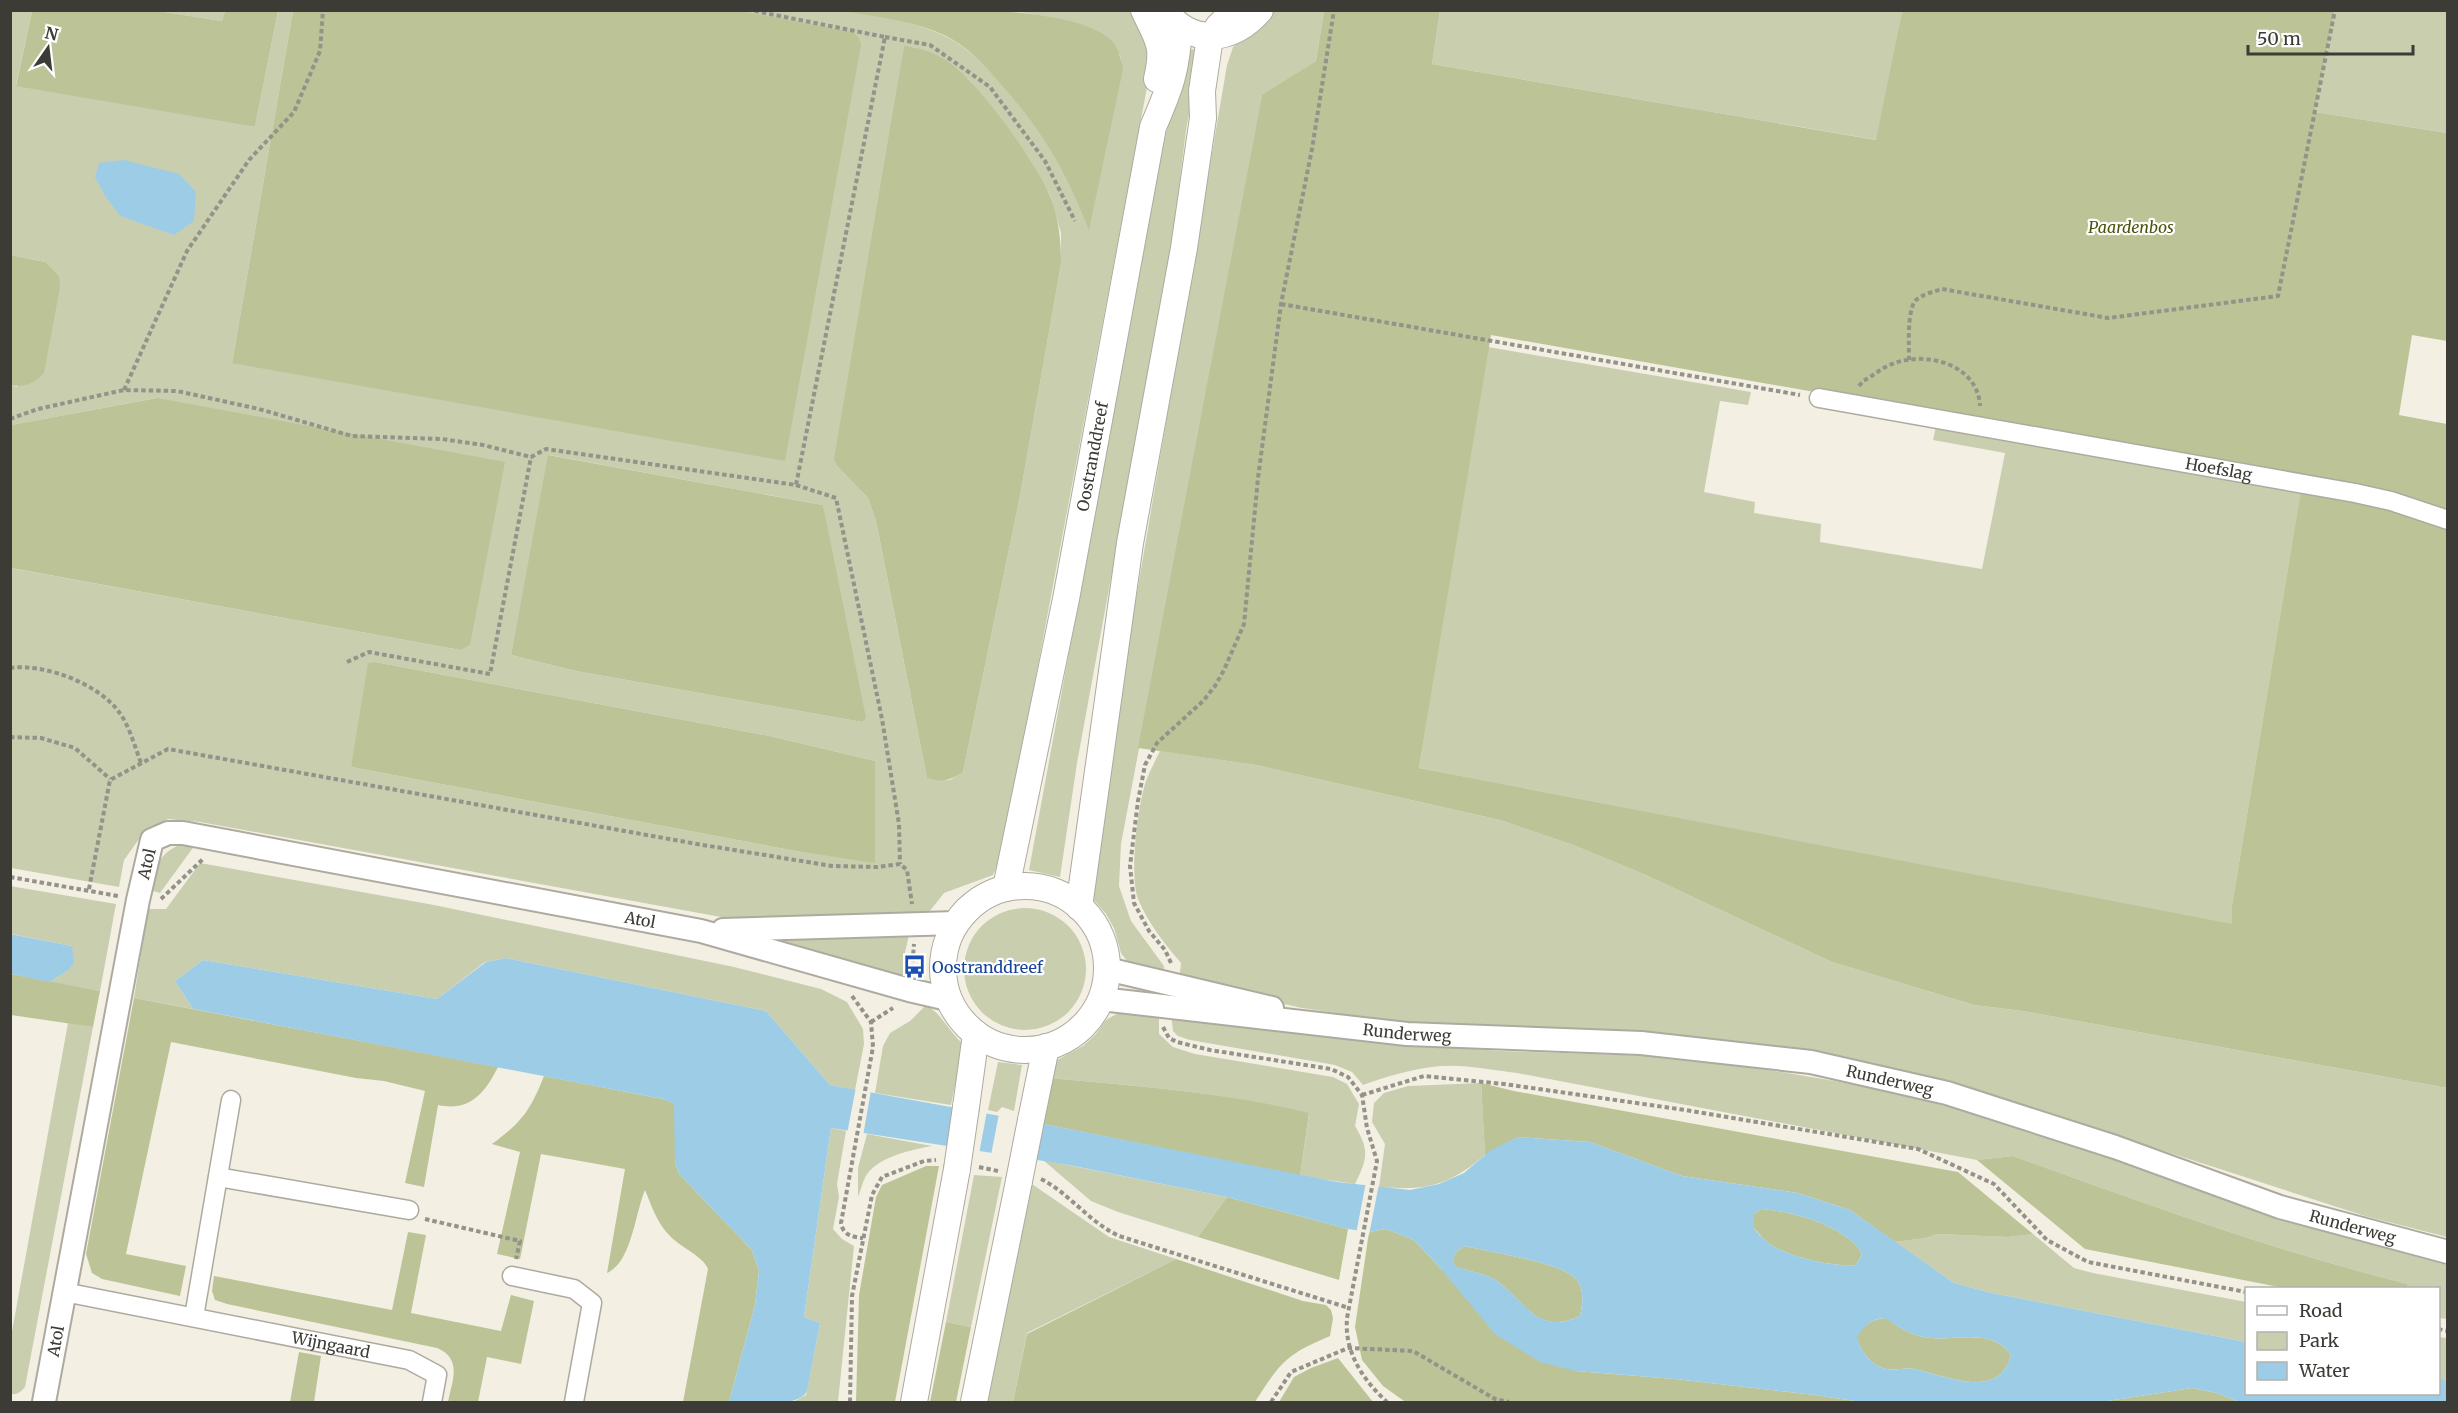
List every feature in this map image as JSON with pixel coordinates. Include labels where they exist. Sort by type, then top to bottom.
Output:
[{"type":"main road","points":[[1144,10],[1155,31],[1161,50],[1153,127]]},
{"type":"main road","points":[[1172,18],[1189,32],[1245,25],[1260,10]]},
{"type":"main road","name":"Oostranddreef","points":[[1006,888],[1066,598],[1153,127],[1173,82],[1178,57],[1172,18]]},
{"type":"main road","points":[[1079,907],[1130,543],[1182,259],[1203,117],[1214,94],[1225,27]]},
{"type":"main road","points":[[1025,886],[1044,889],[1063,895],[1079,907],[1096,928],[1104,948],[1107,969],[1101,999],[1092,1016],[1063,1040],[1046,1047],[1028,1050],[992,1043],[976,1034],[960,1018],[948,999],[943,980],[943,960],[947,941],[956,923],[977,902],[1006,888],[1025,886]]},
{"type":"main road","points":[[914,1402],[960,1165],[976,1034]]},
{"type":"main road","points":[[974,1402],[1017,1176],[1046,1047]]},
{"type":"street","name":"Hoefslag","points":[[1819,398],[2355,494],[2391,501],[2448,520]]},
{"type":"street","name":"Atol","points":[[44,1402],[138,900],[152,840],[168,833],[183,833],[701,930],[909,990],[948,999]]},
{"type":"street","name":"Atol","points":[[701,930],[956,923]]},
{"type":"street","name":"Runderweg","points":[[1107,969],[1259,1004],[1310,1022]]},
{"type":"street","name":"Runderweg","points":[[1101,999],[1407,1034],[1641,1043],[1811,1062],[1947,1093],[2115,1147],[2280,1207],[2448,1252]]},
{"type":"street","points":[[194,1317],[231,1100]]},
{"type":"street","points":[[218,1177],[409,1210]]},
{"type":"street","points":[[512,1276],[574,1289],[592,1303],[574,1402]]},
{"type":"street","name":"Wijngaard","points":[[64,1292],[409,1360],[437,1375],[432,1402]]},
{"type":"path","points":[[124,390],[187,251],[249,160],[294,112],[321,51],[323,10]]},
{"type":"path","points":[[750,10],[930,45],[990,87],[1045,161],[1075,221]]},
{"type":"path","points":[[1170,983],[1170,959],[1149,930],[1134,903],[1130,866],[1138,801],[1146,765],[1157,743],[1215,686],[1244,624],[1258,478],[1281,304],[1312,149],[1334,10]]},
{"type":"path","points":[[1909,360],[1913,303],[1921,296],[1942,289],[2108,318],[2278,296],[2335,10]]},
{"type":"path","points":[[796,485],[885,37]]},
{"type":"path","points":[[1281,304],[1819,398]]},
{"type":"path","points":[[1853,404],[1856,392],[1863,381],[1893,363],[1919,358],[1944,363],[1961,370],[1980,398],[1982,418],[1989,429]]},
{"type":"path","points":[[10,419],[38,409],[124,390],[177,391],[259,409],[352,436],[442,438],[531,457],[546,449],[796,485],[836,498],[882,719],[899,824],[900,864],[907,870],[913,907]]},
{"type":"path","points":[[347,662],[369,652],[490,674],[531,457]]},
{"type":"path","points":[[10,668],[55,673],[72,678],[107,700],[120,712],[141,763]]},
{"type":"path","points":[[10,737],[41,738],[75,748],[110,780]]},
{"type":"path","points":[[110,780],[168,749],[832,866],[877,867],[900,864]]},
{"type":"path","points":[[89,889],[110,780]]},
{"type":"path","points":[[10,877],[154,902],[165,898],[201,860],[208,858]]},
{"type":"path","points":[[845,990],[871,1022],[873,1047],[841,1223],[842,1230],[846,1234],[863,1238]]},
{"type":"path","points":[[1166,1006],[1164,1031],[1169,1038],[1177,1042],[1210,1050],[1331,1070],[1348,1077],[1362,1095],[1367,1128],[1377,1161],[1346,1328],[1348,1348],[1356,1364],[1375,1392],[1387,1402]]},
{"type":"path","points":[[1362,1095],[1424,1076],[1504,1084],[1685,1110],[1918,1149],[1994,1184],[2047,1240],[2088,1262],[2245,1292]]},
{"type":"path","points":[[850,1402],[852,1296],[872,1195],[882,1178],[924,1161],[960,1165],[1051,1185],[1103,1228],[1119,1236],[1349,1308]]},
{"type":"path","points":[[409,1210],[422,1218],[520,1241],[512,1276]]},
{"type":"path","points":[[1271,1402],[1291,1372],[1348,1348],[1413,1351],[1495,1399],[1509,1402]]},
{"type":"green space","points":[[818,9],[858,13],[910,23],[955,41],[983,64],[1029,118],[1052,152],[1072,188],[1089,228],[1122,69],[1120,55],[1050,17],[1014,11],[1131,11],[1146,31],[1151,66],[1002,856],[993,875],[944,893],[929,912],[765,923],[721,917],[200,822],[168,819],[142,835],[124,860],[119,887],[11,868],[10,568],[460,650],[157,398],[11,425],[11,385],[17,387],[45,262],[11,255],[11,11],[32,11],[16,85],[255,127],[278,11],[293,11],[232,363],[853,32],[735,11]],"holes":[[[904,47],[913,47],[968,79],[1002,120],[1029,158],[1050,195],[1061,233],[1061,264],[1020,496],[963,772],[950,780],[927,778],[876,521],[868,498],[837,466]],[[549,455],[823,505],[862,722],[576,671],[511,655]],[[375,662],[770,736],[875,761],[875,862],[801,852],[351,767]]]},
{"type":"green space","points":[[943,9],[1022,13],[1058,18],[1089,27],[1111,40],[1120,57],[1123,69],[1089,230],[1071,188],[1040,134],[1014,99],[975,56],[954,40],[934,31],[896,20],[844,11]]},
{"type":"green space","points":[[735,10],[853,32],[859,38],[861,45],[785,461],[232,363],[293,11]]},
{"type":"green space","points":[[32,11],[158,11],[222,21],[225,11],[278,11],[255,127],[16,86]]},
{"type":"green space","points":[[158,11],[225,11],[222,21]]},
{"type":"green space","points":[[1270,11],[1324,11],[1316,61],[1262,96],[1121,844],[1119,886],[1131,921],[1164,966],[1163,975],[1130,965],[1121,953],[1114,928],[1106,914],[1091,897],[1115,722],[1227,65],[1233,47]]},
{"type":"green space","name":"Paardenbos","points":[[1324,11],[1440,11],[1432,64],[1876,140],[1902,11],[2335,11],[2315,112],[2447,133],[2447,341],[2412,335],[2399,415],[2447,424],[2447,1088],[2023,1011],[1974,1005],[1832,962],[1646,875],[1573,845],[1500,820],[1256,765],[1138,748],[1262,95],[1316,61]],"holes":[[[1491,335],[2303,478],[2232,905],[2232,924],[1419,768]]]},
{"type":"green space","points":[[1440,11],[1902,11],[1877,140],[1432,64]]},
{"type":"green space","points":[[2335,11],[2447,11],[2447,133],[2315,112]]},
{"type":"green space","points":[[904,46],[926,51],[947,61],[960,71],[1005,123],[1032,163],[1050,196],[1056,213],[1061,246],[1061,264],[1020,496],[963,772],[950,779],[942,780],[927,778],[876,521],[868,498],[837,466],[834,459]]},
{"type":"green space","points":[[1187,49],[1201,50],[1186,130],[1172,245],[1077,763],[1060,877],[1029,870],[1160,158]]},
{"type":"green space","points":[[11,255],[45,262],[59,276],[60,287],[44,373],[33,382],[20,386],[11,385]]},
{"type":"green space","points":[[1488,347],[1751,392],[1748,405],[1720,401],[1704,492],[1755,502],[1754,513],[1821,524],[1820,542],[1982,569],[2005,453],[1933,440],[1936,426],[2301,491],[2232,905],[2232,925],[1419,768]]},
{"type":"green space","points":[[157,398],[505,462],[470,645],[460,650],[11,568],[11,425]]},
{"type":"green space","points":[[548,455],[823,505],[866,718],[862,722],[576,671],[511,655]]},
{"type":"green space","points":[[375,662],[770,736],[875,761],[875,863],[801,852],[351,767],[368,663]]},
{"type":"green space","points":[[1160,751],[1256,765],[1500,820],[1573,845],[1646,875],[1832,962],[1974,1005],[2023,1011],[2447,1088],[2447,1237],[2365,1216],[2161,1150],[1919,1078],[1416,1025],[1302,1008],[1179,980],[1181,963],[1152,925],[1142,908],[1135,888],[1134,857],[1140,805],[1146,781]]},
{"type":"green space","points":[[181,844],[195,845],[160,893],[150,890],[156,868],[162,857]]},
{"type":"green space","points":[[200,863],[434,905],[734,967],[821,989],[847,1002],[863,1029],[864,1044],[855,1090],[830,1085],[766,1011],[506,958],[485,962],[437,999],[203,960],[175,981],[193,1009],[134,998],[148,909],[166,909]]},
{"type":"green space","points":[[10,886],[116,904],[100,991],[50,982],[67,971],[72,946],[11,934]]},
{"type":"green space","points":[[1025,908],[1048,913],[1059,918],[1068,926],[1076,935],[1081,946],[1086,969],[1081,992],[1076,1003],[1068,1012],[1059,1020],[1048,1025],[1025,1030],[1002,1025],[991,1020],[982,1012],[974,1003],[969,992],[964,969],[969,946],[974,935],[982,926],[991,918],[1002,913]]},
{"type":"green space","points":[[910,930],[904,957],[903,980],[785,946],[785,938]]},
{"type":"green space","points":[[11,974],[100,991],[93,1027],[11,1015]]},
{"type":"green space","points":[[134,998],[498,1067],[488,1085],[468,1103],[459,1106],[438,1105],[424,1187],[405,1183],[425,1091],[384,1081],[356,1078],[171,1042],[126,1254],[186,1266],[180,1296],[102,1279],[92,1273],[86,1254]]},
{"type":"green space","points":[[926,1005],[936,1012],[961,1042],[960,1060],[951,1105],[875,1093],[883,1046],[890,1033],[910,1021]]},
{"type":"green space","points":[[1159,1011],[1159,1034],[1173,1047],[1195,1054],[1333,1077],[1347,1084],[1359,1104],[1355,1126],[1365,1149],[1362,1168],[1355,1184],[1300,1176],[1309,1114],[1213,1095],[1049,1078],[1057,1060],[1083,1046],[1106,1020],[1120,1012]]},
{"type":"green space","points":[[1171,1013],[1397,1043],[1500,1051],[1654,1056],[1744,1066],[1909,1096],[2047,1136],[2298,1223],[2447,1265],[2447,1319],[2440,1318],[2440,1287],[2407,1287],[2408,1284],[2308,1257],[2013,1156],[1977,1160],[1475,1067],[1423,1068],[1363,1085],[1352,1072],[1335,1065],[1190,1040],[1178,1036],[1173,1031]]},
{"type":"green space","points":[[68,1023],[93,1027],[25,1387],[19,1393],[11,1394],[11,1337]]},
{"type":"green space","points":[[998,1062],[1022,1065],[1014,1111],[1002,1107],[997,1112],[988,1110]]},
{"type":"green space","points":[[544,1076],[663,1099],[675,1104],[675,1162],[679,1174],[752,1250],[759,1271],[755,1305],[729,1402],[683,1402],[708,1269],[702,1260],[665,1231],[645,1190],[632,1236],[622,1259],[607,1273],[625,1169],[541,1154],[520,1259],[497,1254],[520,1152],[492,1144],[524,1115]]},
{"type":"green space","points":[[1049,1078],[1213,1095],[1309,1113],[1300,1176],[1039,1123]]},
{"type":"green space","points":[[1481,1083],[1485,1155],[1460,1174],[1436,1184],[1411,1188],[1379,1187],[1385,1144],[1372,1122],[1374,1103],[1384,1093],[1408,1086]]},
{"type":"green space","points":[[1481,1083],[1514,1091],[1958,1172],[2033,1234],[2008,1237],[1937,1234],[1926,1238],[1895,1242],[1850,1210],[1798,1193],[1682,1176],[1590,1142],[1518,1137],[1485,1155]]},
{"type":"green space","points":[[831,1128],[846,1131],[837,1184],[839,1197],[833,1229],[842,1239],[854,1246],[838,1402],[793,1402],[806,1395],[820,1323],[804,1317]]},
{"type":"green space","points":[[867,1134],[932,1146],[897,1155],[880,1163],[867,1174],[858,1197],[858,1168]]},
{"type":"green space","points":[[2013,1156],[2258,1241],[2408,1284],[2407,1287],[2279,1287],[2085,1249],[1977,1160]]},
{"type":"green space","points":[[1043,1160],[1227,1197],[1198,1237],[1118,1212],[1091,1201]]},
{"type":"green space","points":[[926,1166],[939,1166],[895,1402],[856,1402],[859,1295],[876,1197],[882,1185]]},
{"type":"green space","points":[[974,1175],[1002,1177],[971,1327],[946,1322]]},
{"type":"green space","points":[[1029,1182],[1109,1237],[1176,1259],[1027,1333],[1013,1402],[988,1402]]},
{"type":"green space","points":[[1227,1197],[1348,1229],[1339,1280],[1198,1237]]},
{"type":"green space","points":[[1761,1209],[1802,1217],[1831,1228],[1855,1244],[1862,1254],[1856,1265],[1846,1265],[1822,1263],[1786,1252],[1767,1242],[1754,1228],[1754,1214]]},
{"type":"green space","points":[[1386,1229],[1414,1240],[1441,1269],[1576,1371],[1675,1379],[1861,1402],[1404,1401],[1383,1386],[1362,1360],[1355,1327],[1369,1232]]},
{"type":"green space","points":[[408,1232],[426,1235],[411,1313],[501,1331],[511,1295],[534,1301],[521,1364],[487,1357],[478,1402],[448,1402],[453,1379],[453,1364],[445,1353],[437,1348],[227,1304],[215,1300],[212,1291],[214,1276],[392,1310]]},
{"type":"green space","points":[[1937,1234],[2008,1237],[2033,1234],[2074,1268],[2245,1302],[2245,1342],[1992,1293],[1954,1283],[1895,1242],[1926,1238]]},
{"type":"green space","points":[[1465,1246],[1538,1262],[1574,1277],[1582,1290],[1580,1316],[1552,1322],[1541,1319],[1494,1279],[1454,1266],[1453,1258],[1457,1251]]},
{"type":"green space","points":[[1176,1259],[1303,1301],[1326,1305],[1331,1310],[1333,1318],[1330,1336],[1285,1361],[1271,1377],[1255,1402],[1013,1402],[1027,1334]]},
{"type":"green space","points":[[1886,1318],[1908,1332],[1923,1337],[1970,1337],[1993,1341],[2003,1346],[2011,1355],[2005,1369],[1995,1378],[1983,1382],[1955,1380],[1914,1369],[1883,1368],[1867,1357],[1856,1336],[1869,1323]]},
{"type":"green space","points":[[946,1322],[971,1327],[956,1402],[930,1402]]},
{"type":"green space","points":[[2440,1337],[2447,1338],[2447,1380],[2440,1378]]},
{"type":"green space","points":[[299,1352],[321,1356],[314,1402],[290,1402]]},
{"type":"green space","points":[[1338,1358],[1373,1402],[1279,1402],[1294,1377]]},
{"type":"green space","points":[[2192,1388],[2217,1393],[2239,1402],[2101,1402]]},
{"type":"water","points":[[124,160],[179,174],[196,192],[194,221],[174,235],[120,216],[105,196],[95,177],[99,163]]},
{"type":"water","points":[[10,934],[72,946],[74,963],[67,971],[50,982],[11,974]]},
{"type":"water","points":[[506,958],[766,1011],[830,1085],[1039,1123],[1337,1182],[1410,1190],[1439,1184],[1464,1173],[1491,1150],[1518,1137],[1590,1142],[1682,1176],[1798,1193],[1850,1210],[1954,1283],[1992,1293],[2245,1342],[2245,1395],[2440,1395],[2440,1378],[2447,1380],[2447,1402],[2239,1402],[2217,1393],[2192,1388],[2101,1402],[1861,1402],[1675,1379],[1576,1371],[1540,1362],[1495,1334],[1414,1240],[1386,1229],[1369,1232],[1348,1229],[1227,1197],[1069,1165],[831,1128],[804,1317],[820,1323],[807,1391],[802,1397],[784,1402],[729,1402],[755,1305],[759,1271],[752,1250],[679,1174],[675,1162],[674,1104],[663,1099],[193,1009],[175,981],[203,960],[437,999],[486,962]],"holes":[[[1761,1209],[1817,1222],[1844,1235],[1862,1254],[1856,1265],[1810,1260],[1786,1252],[1767,1242],[1754,1228],[1754,1214]],[[1465,1246],[1538,1262],[1574,1277],[1582,1290],[1580,1316],[1552,1322],[1532,1313],[1494,1279],[1455,1266],[1453,1258],[1457,1251]],[[1885,1318],[1908,1332],[1923,1337],[1970,1337],[1993,1341],[2003,1346],[2011,1355],[2005,1369],[1995,1378],[1983,1382],[1955,1380],[1914,1369],[1883,1368],[1867,1357],[1857,1337],[1869,1323]]]},
{"type":"pier","points":[[856,1087],[871,1090],[863,1136],[847,1134]]},
{"type":"pier","points":[[956,1106],[987,1111],[979,1154],[948,1149]]},
{"type":"pier","points":[[999,1114],[1042,1122],[1034,1162],[991,1155]]},
{"type":"pier","points":[[1366,1182],[1379,1184],[1369,1235],[1356,1234]]},
{"type":"place","name":"Oostranddreef","points":[[914,967]]}]
